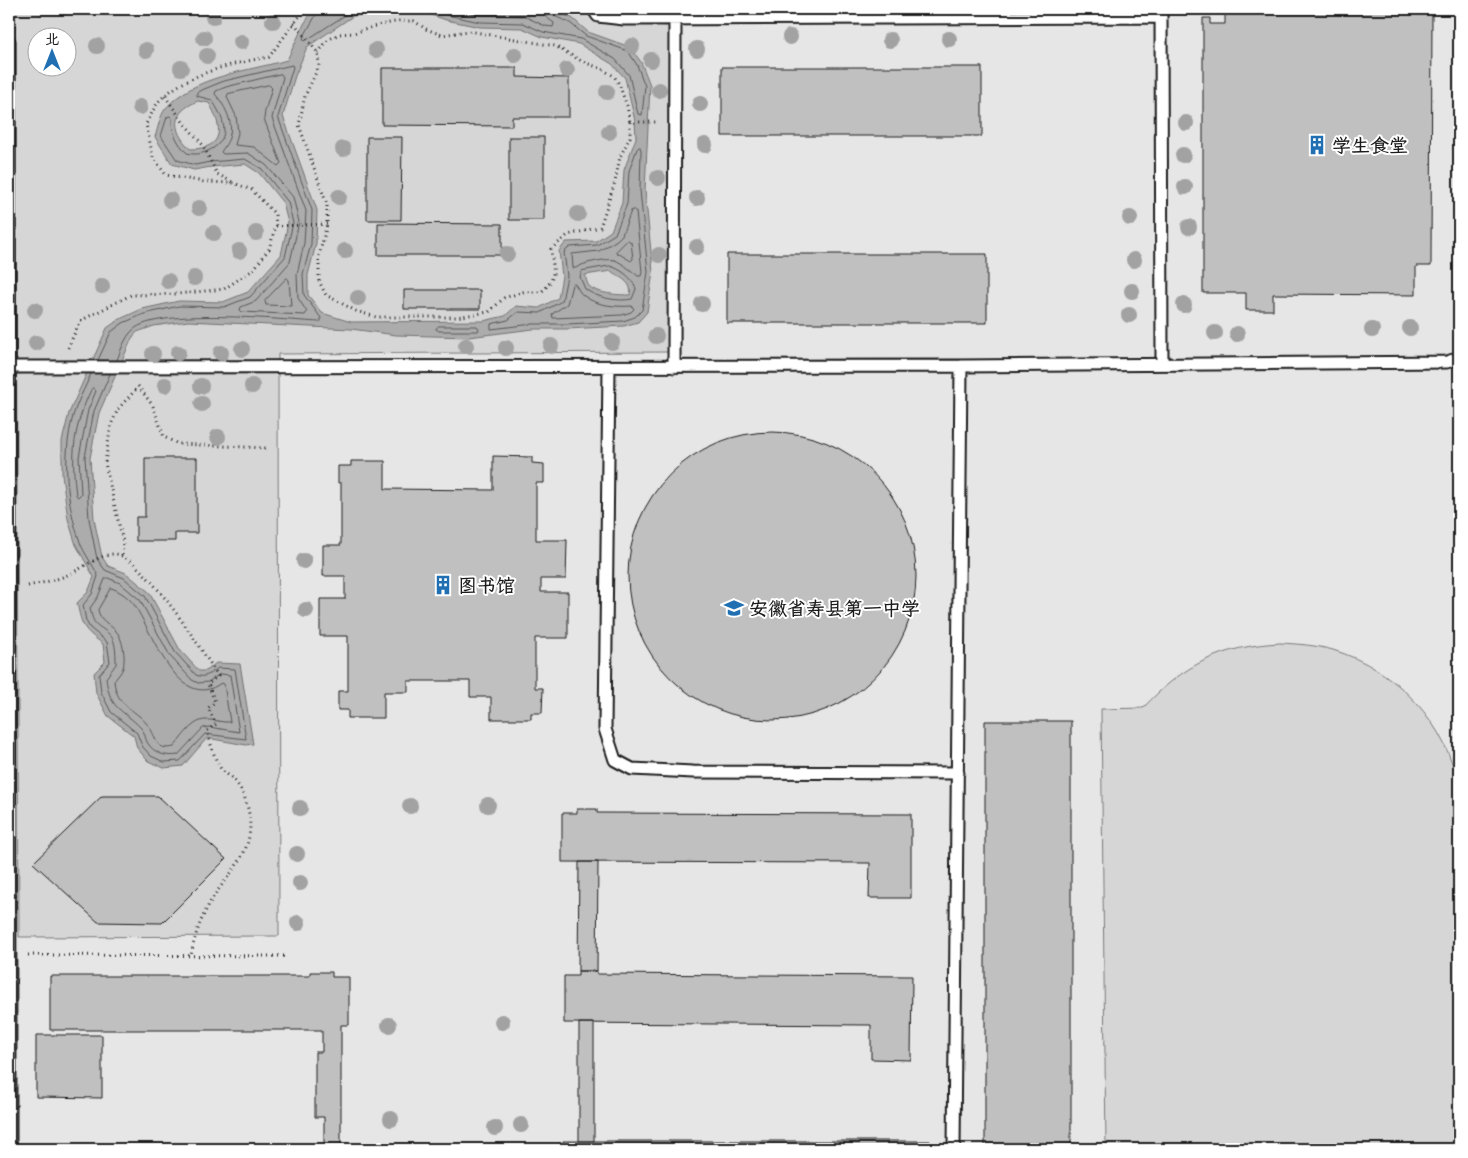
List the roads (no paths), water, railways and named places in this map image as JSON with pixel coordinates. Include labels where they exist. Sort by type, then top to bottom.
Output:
[{"type":"lane","points":[[592,9],[598,16],[624,19],[675,20],[1161,13],[1162,364]]},
{"type":"lane","points":[[674,367],[675,20]]},
{"type":"lane","points":[[9,41],[10,1149]]},
{"type":"lane","points":[[10,367],[961,366],[1447,362],[1459,358]]},
{"type":"lane","points":[[954,1149],[961,366]]},
{"type":"lane","points":[[609,367],[605,729],[615,760],[632,769],[693,772],[958,773]]},
{"type":"water","points":[[314,9],[488,9],[517,11],[551,9],[572,18],[588,32],[630,47],[641,62],[650,85],[645,190],[653,272],[647,312],[638,322],[624,326],[533,329],[469,337],[396,335],[351,329],[188,321],[154,326],[137,332],[132,338],[99,413],[90,458],[94,519],[102,557],[108,566],[126,573],[149,592],[180,650],[199,671],[206,671],[216,663],[240,664],[253,744],[246,745],[207,738],[183,766],[164,768],[148,761],[137,748],[134,736],[108,716],[96,693],[94,673],[105,662],[103,644],[84,627],[77,603],[88,592],[94,577],[76,545],[68,519],[62,475],[62,441],[69,413],[107,328],[120,319],[142,309],[179,301],[223,302],[248,292],[281,255],[288,223],[283,203],[259,173],[245,164],[194,170],[172,164],[155,137],[164,111],[177,97],[222,76],[287,60],[304,24]],"holes":[[[406,11],[426,13],[446,20],[480,27],[522,28],[542,37],[579,44],[612,64],[625,78],[635,121],[636,138],[624,170],[622,203],[611,231],[596,241],[566,242],[559,251],[562,276],[558,298],[539,308],[516,306],[505,316],[483,321],[351,322],[322,313],[308,295],[308,275],[316,244],[317,210],[283,116],[295,76],[307,47],[353,16],[373,12]],[[198,101],[209,103],[217,120],[218,135],[210,145],[190,149],[179,135],[177,122],[183,110]],[[611,271],[628,284],[630,295],[608,294],[592,289],[588,285],[585,275]]]},
{"type":"place","name":"学生食堂","points":[[1317,145]]},
{"type":"place","name":"图书馆","points":[[443,585]]},
{"type":"place","name":"安徽省寿县第一中学","points":[[734,608]]}]
